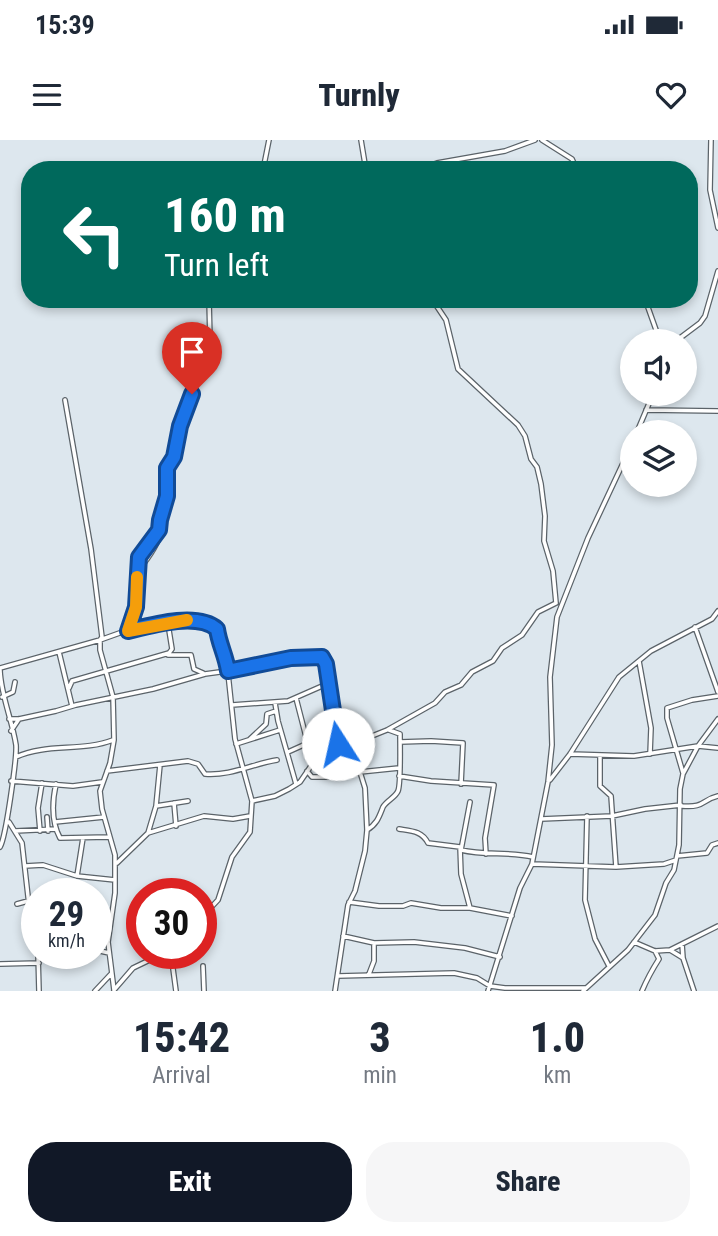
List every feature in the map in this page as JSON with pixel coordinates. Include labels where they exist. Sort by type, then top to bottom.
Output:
[{"type":"street","points":[[265,161],[269,140]]},
{"type":"street","points":[[361,140],[364,161]]},
{"type":"street","points":[[448,161],[505,151],[535,140]]},
{"type":"street","points":[[542,140],[573,161]]},
{"type":"street","points":[[711,140],[710,190],[718,228]]},
{"type":"street","points":[[692,329],[705,316],[718,271]]},
{"type":"street","points":[[128,631],[136,607],[137,572],[141,553],[159,530],[167,496],[167,468],[174,457],[180,426],[210,341],[209,308]]},
{"type":"street","points":[[438,308],[446,320],[458,369],[518,425],[525,436],[541,484],[545,516],[544,541],[553,572],[559,612]]},
{"type":"street","points":[[648,308],[656,329]]},
{"type":"street","points":[[65,400],[92,549],[102,627],[100,650],[113,697],[114,740],[100,791],[104,817],[115,851],[112,916]]},
{"type":"street","points":[[642,420],[648,406]]},
{"type":"street","points":[[646,410],[718,411]]},
{"type":"street","points":[[489,988],[520,888],[532,864],[548,782],[552,745],[550,677],[559,612],[591,531],[620,469]]},
{"type":"street","points":[[338,744],[387,730],[435,703],[445,692],[462,684],[472,672],[493,661],[502,648],[522,635],[538,611],[556,603]]},
{"type":"street","points":[[548,782],[570,754],[613,683],[651,651],[712,619],[718,611]]},
{"type":"street","points":[[0,847],[4,841],[16,757],[15,741],[2,697],[0,669],[128,631],[193,620],[215,626],[225,653],[236,744],[251,801],[250,832],[231,860],[217,901]]},
{"type":"street","points":[[167,624],[172,649],[167,655]]},
{"type":"street","points":[[683,774],[667,718],[667,708],[718,694],[695,627]]},
{"type":"street","points":[[59,652],[72,706]]},
{"type":"street","points":[[69,688],[72,681],[167,655],[191,655],[196,671],[205,674]]},
{"type":"street","points":[[9,719],[153,689],[205,674],[291,658],[320,657],[326,664],[338,744],[331,753],[313,764],[296,784],[280,794],[251,801]]},
{"type":"street","points":[[639,661],[651,728],[650,754]]},
{"type":"street","points":[[2,697],[13,692],[15,682]]},
{"type":"street","points":[[232,705],[275,703],[296,698],[329,683]]},
{"type":"street","points":[[296,698],[313,764]]},
{"type":"street","points":[[275,703],[296,784]]},
{"type":"street","points":[[249,741],[266,724],[267,714],[276,711]]},
{"type":"street","points":[[11,731],[19,719]]},
{"type":"street","points":[[338,976],[454,973],[477,978],[489,988],[584,989],[628,950],[655,915],[666,883],[674,870],[680,838],[680,784],[683,774],[698,746],[718,719]]},
{"type":"street","points":[[236,744],[280,730]]},
{"type":"street","points":[[367,830],[374,826],[381,816],[385,804],[397,794],[400,783],[399,732],[387,730]]},
{"type":"street","points":[[338,736],[354,740]]},
{"type":"street","points":[[16,757],[29,752],[98,745],[114,740]]},
{"type":"street","points":[[335,991],[348,902],[355,891],[363,861],[367,830],[365,788],[354,740]]},
{"type":"street","points":[[400,742],[431,740],[463,743],[461,784]]},
{"type":"street","points":[[288,752],[309,743]]},
{"type":"street","points":[[570,754],[600,757],[650,754],[698,746],[718,748]]},
{"type":"street","points":[[331,753],[336,766],[347,773]]},
{"type":"street","points":[[600,757],[600,786],[611,796],[616,867]]},
{"type":"street","points":[[107,771],[194,762],[207,774],[243,770],[277,760]]},
{"type":"street","points":[[115,865],[148,833],[156,806],[160,765]]},
{"type":"street","points":[[307,771],[312,777],[318,777],[399,768]]},
{"type":"street","points":[[399,776],[494,786],[485,838],[486,854]]},
{"type":"street","points":[[11,781],[73,786],[102,782]]},
{"type":"street","points":[[40,831],[38,808],[42,783]]},
{"type":"street","points":[[56,784],[54,822],[60,838],[109,837]]},
{"type":"street","points":[[541,819],[612,816],[681,805],[701,805],[711,797],[718,796]]},
{"type":"street","points":[[156,806],[188,801]]},
{"type":"street","points":[[470,802],[461,874],[470,908]]},
{"type":"street","points":[[174,803],[176,826]]},
{"type":"street","points":[[148,833],[209,815],[233,819],[250,816]]},
{"type":"street","points":[[587,816],[584,889],[595,939],[609,966]]},
{"type":"street","points":[[47,817],[48,831]]},
{"type":"street","points":[[54,822],[104,817]]},
{"type":"street","points":[[7,820],[22,843],[26,878]]},
{"type":"street","points":[[15,831],[56,829]]},
{"type":"street","points":[[399,829],[416,831],[425,837],[428,844],[457,846],[462,851],[486,854],[520,854],[533,857]]},
{"type":"street","points":[[77,876],[83,838]]},
{"type":"street","points":[[532,864],[585,868],[667,863],[676,858],[707,853],[712,845],[718,843]]},
{"type":"street","points":[[25,866],[43,865],[77,876],[115,880]]},
{"type":"street","points":[[348,902],[379,906],[403,906],[411,903],[441,908],[470,908],[512,916]]},
{"type":"street","points":[[17,904],[21,903]]},
{"type":"street","points":[[634,942],[655,951],[670,950],[718,926]]},
{"type":"street","points":[[342,936],[374,943],[414,942],[465,948],[499,957]]},
{"type":"street","points":[[683,942],[682,958],[694,991]]},
{"type":"street","points":[[369,974],[374,961],[374,943]]},
{"type":"street","points":[[670,950],[682,958]]},
{"type":"street","points":[[642,991],[658,960],[655,951]]},
{"type":"street","points":[[0,964],[21,963]]},
{"type":"street","points":[[39,969],[39,991]]},
{"type":"street","points":[[111,969],[114,990]]},
{"type":"street","points":[[114,990],[132,969]]},
{"type":"street","points":[[173,969],[176,991]]},
{"type":"street","points":[[203,969],[204,991]]},
{"type":"street","points":[[95,991],[111,974]]},
{"type":"slow traffic","points":[[137,577],[136,607],[128,631],[187,620]]},
{"type":"route","points":[[192,394],[180,426],[173,460],[165,475],[167,496],[159,530],[139,557],[136,607],[128,631],[187,620],[215,626],[220,646],[225,653],[228,671],[291,658],[322,657],[326,664],[338,744]]}]
